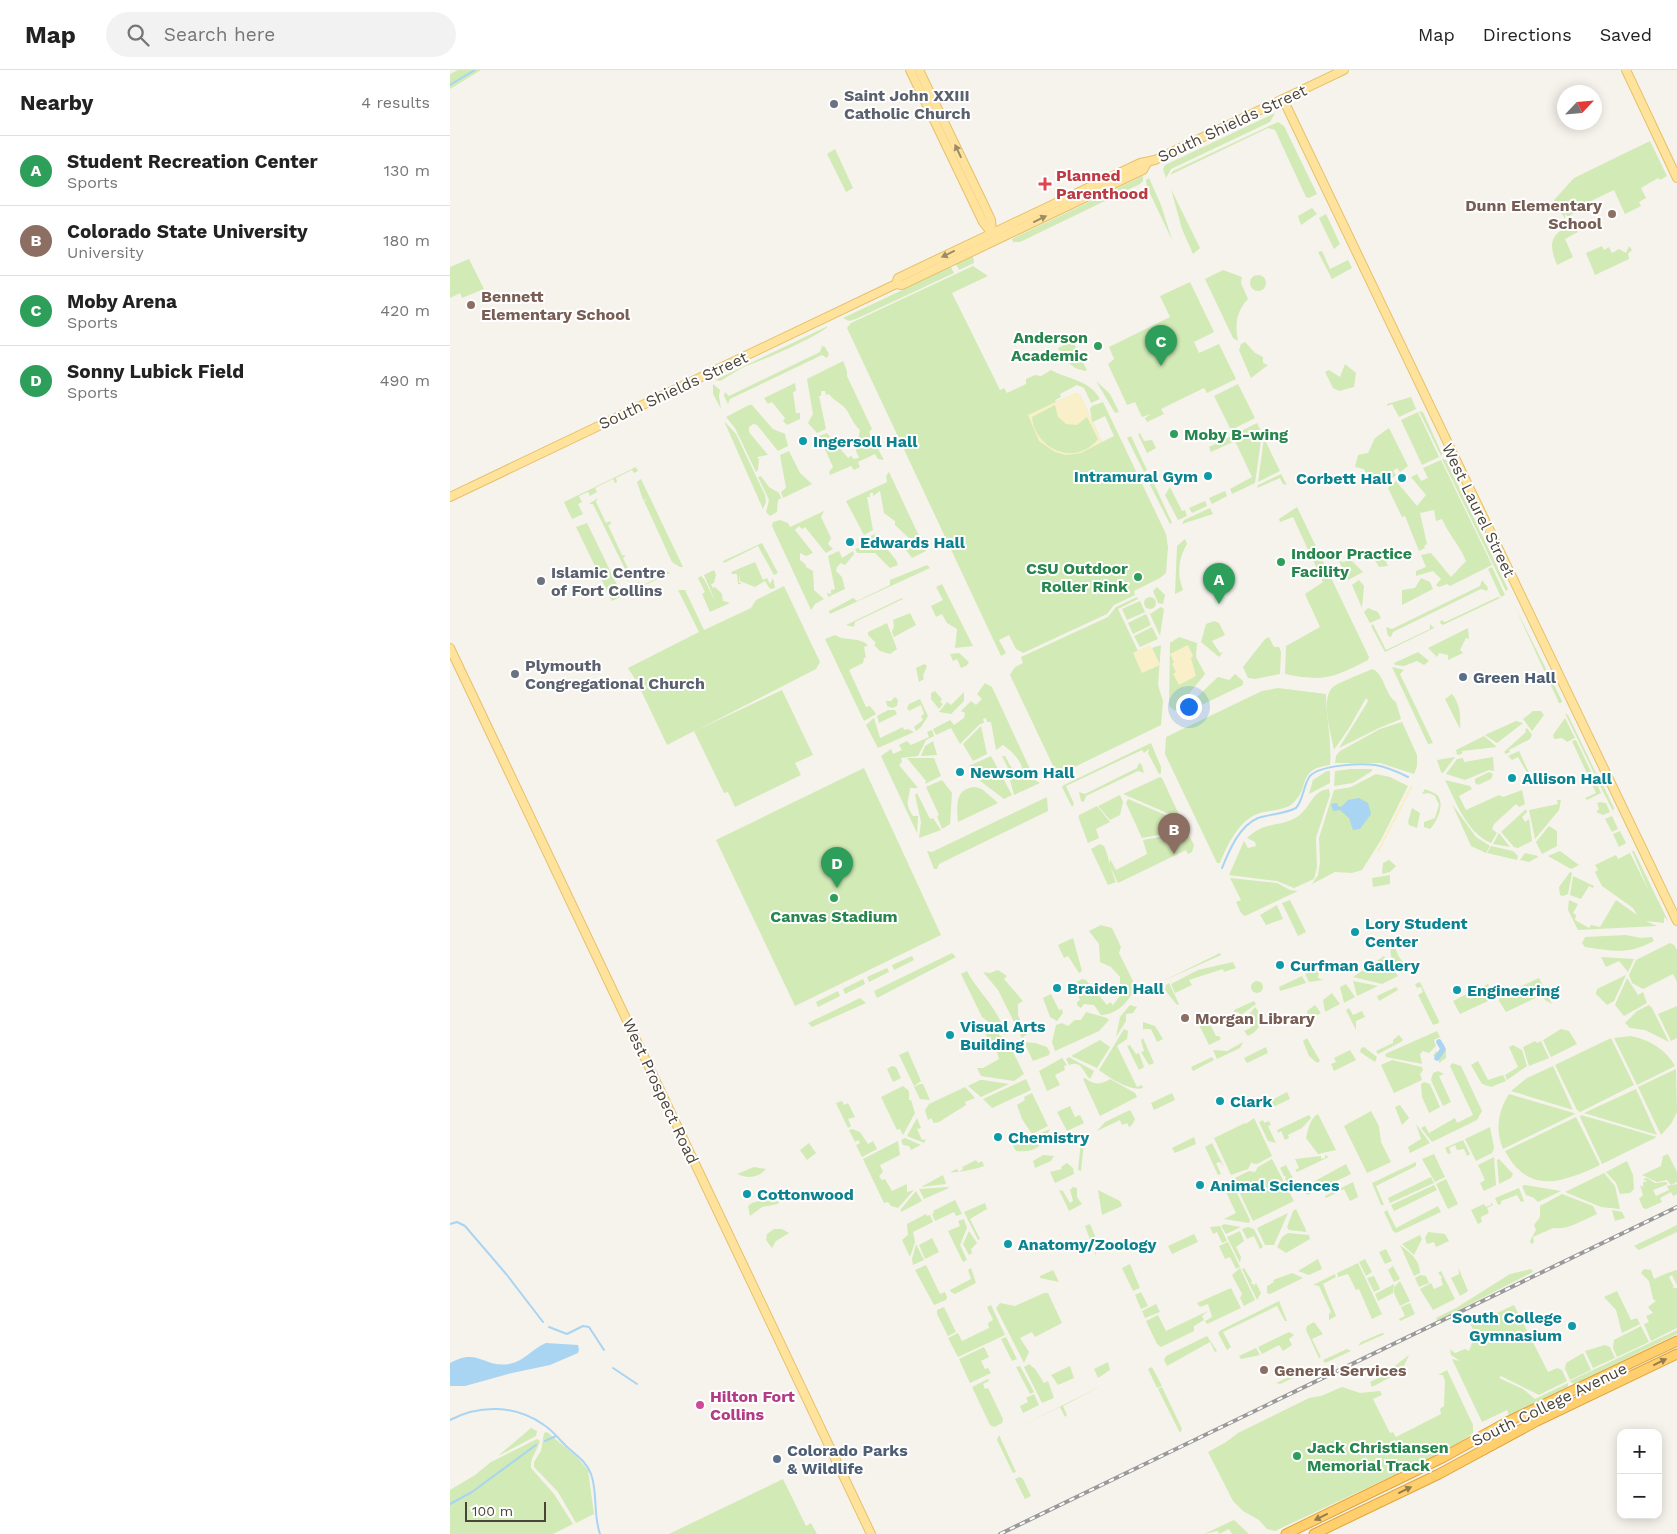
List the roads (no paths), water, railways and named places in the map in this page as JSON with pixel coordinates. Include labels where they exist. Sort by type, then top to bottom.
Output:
[{"type":"highway","name":"South College Avenue","points":[[1286,1534],[1444,1457],[1501,1425],[1677,1341]]},
{"type":"highway","points":[[1624,1380],[1626,1373],[1650,1354]]},
{"type":"highway","name":"South College Avenue","points":[[1314,1534],[1439,1474],[1519,1430],[1677,1354]]},
{"type":"main road","points":[[910,70],[983,222],[994,236]]},
{"type":"main road","points":[[919,70],[988,212],[994,236]]},
{"type":"main road","name":"South Shields Street","points":[[450,497],[896,284],[898,278],[994,236],[1140,163],[1148,163],[1344,70]]},
{"type":"main road","points":[[1626,70],[1677,178]]},
{"type":"main road","name":"West Laurel Street","points":[[1283,99],[1677,921]]},
{"type":"main road","name":"West Prospect Road","points":[[450,648],[871,1534]]},
{"type":"water","points":[[1359,798],[1368,803],[1371,814],[1360,829],[1353,830],[1349,818],[1340,810],[1333,811],[1331,804],[1337,803],[1341,807],[1348,800]]},
{"type":"water","points":[[546,1343],[578,1345],[579,1350],[578,1353],[550,1365],[465,1386],[450,1386],[450,1363],[474,1357],[493,1363],[509,1364],[520,1360]]},
{"type":"waterway","points":[[450,85],[475,70]]},
{"type":"waterway","points":[[1222,868],[1228,854],[1245,827],[1258,818],[1287,812],[1296,808],[1310,776],[1315,772],[1331,767],[1369,764],[1388,768],[1408,777]]},
{"type":"waterway","points":[[1437,1058],[1443,1049],[1439,1042]]},
{"type":"waterway","points":[[450,1224],[457,1222],[465,1226],[507,1275],[543,1322]]},
{"type":"waterway","points":[[549,1327],[567,1334],[583,1326],[589,1327],[604,1350]]},
{"type":"waterway","points":[[613,1368],[637,1384]]},
{"type":"waterway","points":[[450,1420],[473,1411],[498,1409],[510,1410],[533,1418],[547,1427],[589,1469],[593,1481],[600,1534]]},
{"type":"waterway","points":[[545,1441],[556,1436]]},
{"type":"waterway","points":[[450,1504],[472,1492],[536,1445]]},
{"type":"railway","points":[[1000,1534],[1677,1207]]},
{"type":"place","name":"Saint John XXIII Catholic Church","points":[[834,104]]},
{"type":"place","name":"Planned Parenthood","points":[[1045,184]]},
{"type":"place","name":"Dunn Elementary School","points":[[1612,214]]},
{"type":"place","name":"Bennett Elementary School","points":[[471,305]]},
{"type":"place","name":"Anderson Academic","points":[[1098,346]]},
{"type":"place","name":"Moby Arena","points":[[1161,366]]},
{"type":"place","name":"Moby B-wing","points":[[1174,434]]},
{"type":"place","name":"Ingersoll Hall","points":[[803,441]]},
{"type":"place","name":"Intramural Gym","points":[[1208,476]]},
{"type":"place","name":"Corbett Hall","points":[[1402,478]]},
{"type":"place","name":"Edwards Hall","points":[[850,542]]},
{"type":"place","name":"Indoor Practice Facility","points":[[1281,562]]},
{"type":"place","name":"CSU Outdoor Roller Rink","points":[[1138,577]]},
{"type":"place","name":"Islamic Centre of Fort Collins","points":[[541,581]]},
{"type":"place","name":"Student Recreation Center","points":[[1219,604]]},
{"type":"place","name":"Plymouth Congregational Church","points":[[515,674]]},
{"type":"place","name":"Green Hall","points":[[1463,677]]},
{"type":"place","name":"Newsom Hall","points":[[960,772]]},
{"type":"place","name":"Allison Hall","points":[[1512,778]]},
{"type":"place","name":"Colorado State University","points":[[1174,854]]},
{"type":"place","name":"Sonny Lubick Field","points":[[837,888]]},
{"type":"place","name":"Canvas Stadium","points":[[834,898]]},
{"type":"place","name":"Lory Student Center","points":[[1355,932]]},
{"type":"place","name":"Curfman Gallery","points":[[1280,965]]},
{"type":"place","name":"Braiden Hall","points":[[1057,988]]},
{"type":"place","name":"Engineering","points":[[1457,990]]},
{"type":"place","name":"Morgan Library","points":[[1185,1018]]},
{"type":"place","name":"Visual Arts Building","points":[[950,1035]]},
{"type":"place","name":"Clark","points":[[1220,1101]]},
{"type":"place","name":"Chemistry","points":[[998,1137]]},
{"type":"place","name":"Animal Sciences","points":[[1200,1185]]},
{"type":"place","name":"Cottonwood","points":[[747,1194]]},
{"type":"place","name":"Anatomy/Zoology","points":[[1008,1244]]},
{"type":"place","name":"South College Gymnasium","points":[[1572,1326]]},
{"type":"place","name":"General Services","points":[[1264,1370]]},
{"type":"place","name":"Hilton Fort Collins","points":[[700,1405]]},
{"type":"place","name":"Jack Christiansen Memorial Track","points":[[1297,1456]]},
{"type":"place","name":"Colorado Parks & Wildlife","points":[[777,1459]]}]
